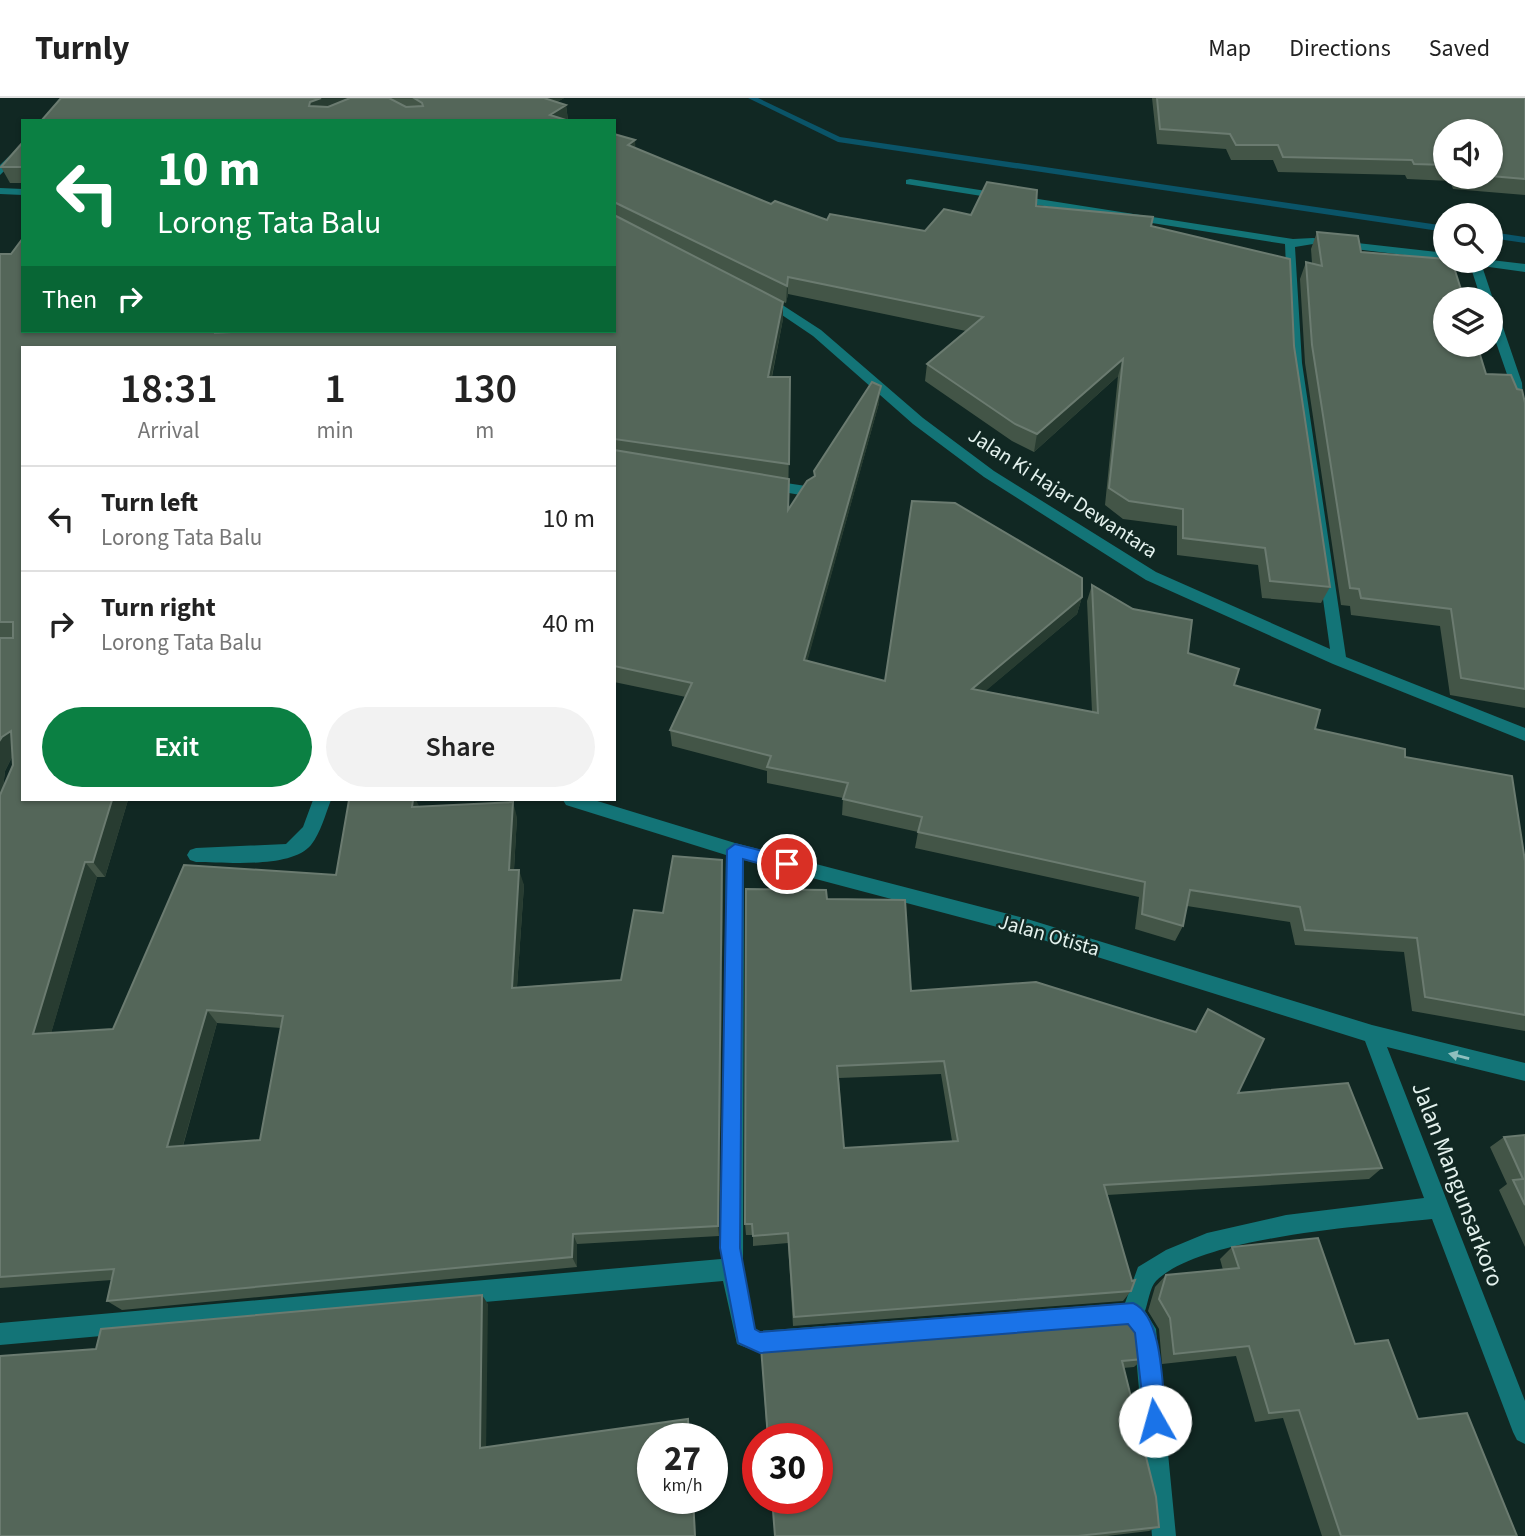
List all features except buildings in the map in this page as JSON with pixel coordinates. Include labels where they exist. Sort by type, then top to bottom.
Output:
[{"type":"street","points":[[0,172],[21,148]]},
{"type":"street","points":[[910,182],[1293,242],[1357,245],[1433,255]]},
{"type":"street","points":[[0,191],[21,192]]},
{"type":"street","points":[[1293,242],[1289,246],[1296,363],[1339,660]]},
{"type":"street","points":[[1503,265],[1525,268]]},
{"type":"street","name":"Jalan Ki Hajar Dewantara","points":[[752,293],[774,304],[817,333],[918,421],[989,474],[1151,576],[1339,660],[1525,735]]},
{"type":"street","points":[[1503,341],[1520,384],[1525,424]]},
{"type":"street","points":[[751,483],[806,491]]},
{"type":"street","points":[[196,855],[284,853],[297,849],[310,833],[322,801]]},
{"type":"street","name":"Jalan Otista","points":[[575,801],[735,850],[1024,926],[1372,1034],[1525,1072]]},
{"type":"street","points":[[735,850],[732,1269],[745,1336],[760,1342],[1133,1314]]},
{"type":"street","name":"Jalan Mangunsarkoro","points":[[1372,1034],[1525,1432]]},
{"type":"street","points":[[1133,1314],[1146,1275],[1186,1252],[1220,1240],[1288,1227],[1439,1207]]},
{"type":"street","points":[[0,1334],[732,1269]]},
{"type":"street","points":[[1133,1314],[1144,1329],[1164,1536]]},
{"type":"waterway","points":[[752,98],[838,139],[1433,227]]},
{"type":"waterway","points":[[1503,237],[1525,240]]},
{"type":"route","points":[[787,864],[735,850],[730,1248],[745,1336],[760,1342],[950,1330],[1133,1314],[1144,1329],[1155,1421]]}]
